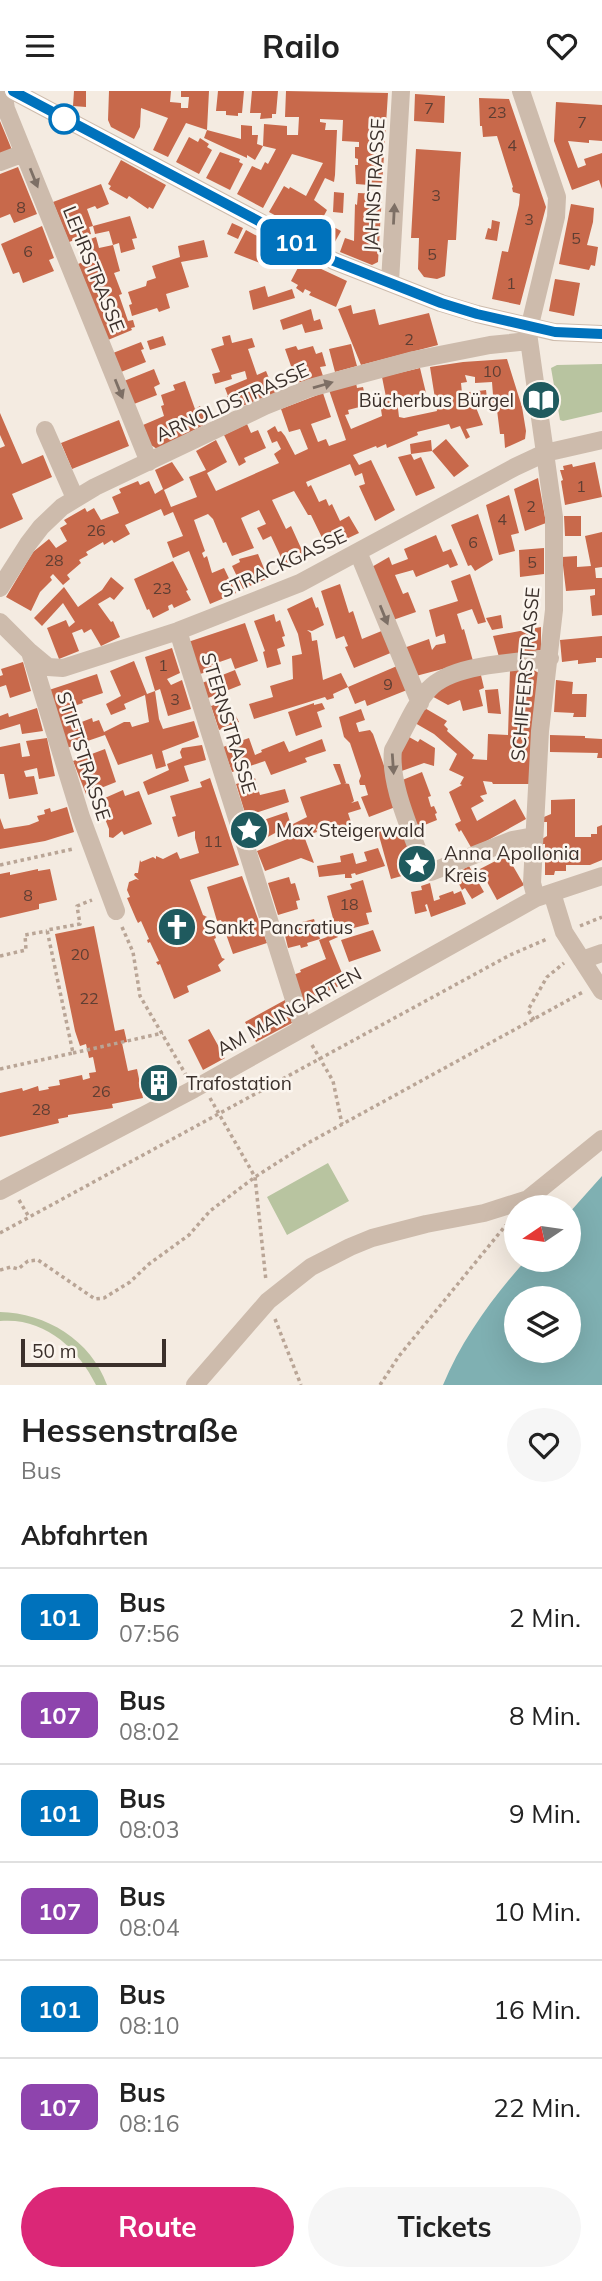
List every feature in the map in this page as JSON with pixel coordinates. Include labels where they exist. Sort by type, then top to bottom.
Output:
[{"type":"street","name":"LEHRSTRASSE","points":[[3,91],[6,109],[149,462]]},
{"type":"street","points":[[13,91],[334,261],[529,334],[602,334]]},
{"type":"street","name":"JAHNSTRASSE","points":[[390,282],[401,91]]},
{"type":"street","points":[[521,91],[556,197],[555,217],[529,334]]},
{"type":"street","points":[[0,162],[24,153]]},
{"type":"street","name":"SCHIFFERSTRASSE","points":[[529,334],[555,538],[550,658],[540,731],[532,883],[544,895],[599,987]]},
{"type":"street","name":"ARNOLDSTRASSE","points":[[0,588],[41,527],[75,498],[265,406],[310,389],[414,360],[490,345],[529,334]]},
{"type":"street","points":[[44,430],[75,498]]},
{"type":"street","name":"STRACKGASSE","points":[[30,652],[48,667],[63,668],[178,631],[300,583],[545,453],[602,440]]},
{"type":"street","points":[[358,552],[420,703]]},
{"type":"street","name":"STIFTSTRASSE","points":[[0,622],[30,652],[91,845],[116,911]]},
{"type":"street","name":"STERNSTRASSE","points":[[178,631],[303,1028]]},
{"type":"street","points":[[534,836],[512,840],[431,872],[423,865],[398,789],[392,759],[393,750],[427,691],[448,676],[468,670],[550,658]]},
{"type":"street","name":"AM MAINGARTEN","points":[[0,1191],[198,1086],[544,895],[602,876]]},
{"type":"street","points":[[582,960],[602,953]]},
{"type":"street","points":[[195,1385],[268,1301],[311,1267],[372,1238],[484,1213],[528,1199],[602,1139]]},
{"type":"path","points":[[0,865],[91,845]]},
{"type":"path","points":[[0,956],[26,950],[25,935],[80,924],[77,906],[109,893]]},
{"type":"path","points":[[116,911],[133,952],[140,996],[219,1114],[255,1177]]},
{"type":"path","points":[[0,1233],[510,955],[602,917]]},
{"type":"path","points":[[47,930],[72,1053]]},
{"type":"path","points":[[534,1020],[528,1010],[550,974]]},
{"type":"path","points":[[0,1270],[11,1267],[18,1269],[28,1261],[38,1260],[95,1299],[104,1298],[130,1282],[149,1264],[189,1235],[211,1211],[255,1177],[342,1123],[599,987]]},
{"type":"path","points":[[303,1028],[333,1081],[342,1123]]},
{"type":"path","points":[[0,1067],[163,1033]]},
{"type":"path","points":[[380,1385],[399,1356],[504,1229]]},
{"type":"green space","points":[[602,364],[602,412],[560,420],[551,368],[557,365]]},
{"type":"green space","points":[[328,1163],[349,1201],[287,1235],[267,1197]]},
{"type":"green space","points":[[0,1312],[34,1317],[65,1332],[90,1355],[107,1385],[96,1385],[80,1359],[58,1338],[31,1324],[0,1321]]},
{"type":"water","points":[[602,1176],[602,1385],[443,1385],[459,1351],[504,1287],[504,1363],[581,1363],[581,1286],[504,1286],[516,1272],[581,1272],[581,1200]]},
{"type":"building","points":[[74,91],[86,91],[86,107],[73,106]]},
{"type":"building","points":[[109,91],[171,91],[170,102],[181,103],[181,108],[188,108],[189,97],[181,97],[181,91],[209,91],[207,130],[186,123],[168,157],[153,150],[168,118],[141,108],[140,127],[134,139],[111,127],[108,120]]},
{"type":"building","points":[[218,91],[244,91],[242,113],[238,113],[238,116],[226,115],[226,111],[216,111]]},
{"type":"building","points":[[252,91],[278,91],[276,114],[272,114],[272,118],[260,119],[261,113],[250,113]]},
{"type":"building","points":[[286,91],[388,93],[382,186],[356,184],[355,165],[358,165],[358,159],[355,158],[355,147],[359,147],[359,142],[342,141],[343,120],[320,119],[320,122],[326,123],[325,130],[337,130],[335,175],[334,182],[325,178],[314,200],[327,210],[313,236],[269,212],[284,186],[306,196],[323,163],[292,154],[263,208],[237,194],[252,166],[261,170],[265,162],[268,164],[276,149],[263,146],[264,124],[287,126],[287,135],[298,135],[299,117],[285,117]]},
{"type":"building","points":[[415,94],[445,96],[444,123],[414,121]]},
{"type":"building","points":[[479,98],[509,99],[546,207],[520,305],[492,299],[502,251],[508,252],[520,194],[513,192],[497,136],[483,137]]},
{"type":"building","points":[[556,102],[602,105],[602,141],[568,141],[578,168],[586,165],[584,159],[602,153],[602,189],[599,180],[572,190],[554,141]]},
{"type":"building","points":[[0,121],[12,150],[0,155]]},
{"type":"building","points":[[241,125],[252,126],[252,135],[258,135],[257,144],[263,146],[255,160],[247,155],[247,158],[204,138],[207,130],[241,139]]},
{"type":"building","points":[[189,137],[198,142],[200,138],[209,144],[207,147],[212,150],[199,174],[176,162]]},
{"type":"building","points":[[416,149],[461,152],[456,240],[448,240],[445,276],[437,279],[424,277],[418,269],[419,238],[411,238]]},
{"type":"building","points":[[220,152],[240,159],[239,162],[243,164],[230,190],[206,178]]},
{"type":"building","points":[[121,160],[166,185],[153,209],[109,189],[111,186],[108,184]]},
{"type":"building","points":[[18,167],[37,214],[14,223],[10,214],[0,218],[0,174]]},
{"type":"building","points":[[101,184],[109,204],[97,209],[95,206],[87,209],[93,226],[89,227],[91,234],[69,242],[53,202]]},
{"type":"building","points":[[334,192],[344,193],[343,213],[333,212]]},
{"type":"building","points":[[358,193],[382,194],[378,262],[372,265],[340,252],[345,238],[354,241]]},
{"type":"building","points":[[571,204],[594,208],[587,245],[598,247],[595,266],[591,265],[589,270],[559,264]]},
{"type":"building","points":[[130,216],[137,238],[132,239],[135,249],[121,253],[119,243],[113,245],[109,231],[95,234],[93,226]]},
{"type":"building","points":[[492,220],[500,222],[497,241],[485,239],[488,228],[491,229]]},
{"type":"building","points":[[232,223],[243,228],[238,239],[227,234]]},
{"type":"building","points":[[328,224],[341,231],[332,247],[319,240]]},
{"type":"building","points":[[42,226],[54,258],[49,260],[54,271],[23,283],[19,272],[13,274],[1,244]]},
{"type":"building","points":[[246,230],[272,244],[271,251],[260,263],[234,253]]},
{"type":"building","points":[[96,237],[99,248],[113,245],[120,271],[114,273],[122,294],[119,295],[128,321],[133,320],[135,327],[108,340],[78,264],[90,259],[85,241]]},
{"type":"building","points":[[204,240],[208,257],[181,262],[189,287],[166,294],[170,308],[159,312],[157,308],[132,316],[128,292],[146,286],[147,281],[156,278],[152,266],[180,257],[178,246]]},
{"type":"building","points":[[302,260],[347,281],[336,307],[309,295],[311,292],[305,289],[303,293],[296,288],[298,285],[291,281]]},
{"type":"building","points":[[555,279],[580,283],[574,316],[549,311]]},
{"type":"building","points":[[265,286],[268,297],[292,289],[295,298],[253,310],[249,291]]},
{"type":"building","points":[[351,305],[353,314],[375,309],[379,325],[429,313],[438,345],[361,365],[338,309]]},
{"type":"building","points":[[311,309],[314,321],[320,319],[323,329],[305,333],[302,324],[283,330],[280,320]]},
{"type":"building","points":[[230,335],[232,343],[252,338],[255,347],[248,349],[257,375],[266,371],[275,393],[235,409],[225,388],[247,379],[245,371],[231,375],[232,379],[215,384],[212,374],[220,372],[211,349],[224,345],[222,337]]},
{"type":"building","points":[[163,336],[166,345],[150,350],[147,341]]},
{"type":"building","points":[[141,342],[146,362],[121,372],[113,353]]},
{"type":"building","points":[[351,344],[357,366],[335,372],[329,349]]},
{"type":"building","points":[[296,346],[298,350],[313,346],[316,354],[322,352],[326,366],[320,367],[323,376],[297,383],[285,349]]},
{"type":"building","points":[[507,359],[522,407],[525,439],[505,448],[504,434],[500,434],[496,402],[475,405],[483,425],[466,429],[470,437],[466,439],[460,426],[451,429],[449,424],[417,432],[418,435],[387,448],[386,444],[377,448],[376,446],[353,455],[359,465],[371,460],[395,510],[375,521],[359,486],[365,484],[362,473],[355,476],[350,464],[306,482],[308,487],[311,485],[319,502],[326,499],[329,506],[332,504],[340,521],[349,516],[359,533],[327,548],[311,515],[308,515],[294,491],[272,500],[286,529],[291,526],[306,559],[286,568],[271,536],[263,540],[257,528],[266,524],[259,510],[241,518],[254,548],[232,556],[208,514],[194,520],[205,551],[202,553],[204,558],[207,556],[212,573],[224,568],[236,593],[210,604],[189,551],[173,558],[167,542],[183,536],[173,512],[164,516],[161,509],[125,525],[130,534],[114,543],[112,540],[104,545],[103,542],[86,552],[88,555],[79,560],[81,563],[67,575],[70,579],[63,585],[53,574],[50,577],[52,580],[40,592],[31,611],[6,597],[33,552],[49,539],[56,548],[67,541],[60,528],[67,524],[64,520],[85,508],[87,512],[94,508],[101,520],[119,513],[112,497],[121,493],[119,489],[138,481],[140,485],[149,481],[155,494],[163,489],[155,470],[172,462],[184,480],[164,490],[171,507],[197,497],[189,477],[206,470],[196,451],[216,440],[227,462],[207,473],[216,491],[279,463],[274,454],[281,449],[277,441],[272,443],[267,431],[275,426],[278,432],[281,431],[285,436],[295,455],[308,449],[300,429],[289,432],[281,409],[323,393],[331,417],[311,424],[318,442],[326,439],[329,446],[346,440],[329,390],[356,383],[357,388],[363,387],[367,405],[348,410],[349,414],[345,415],[351,429],[382,416],[380,403],[387,402],[382,377],[420,368],[426,393],[397,400],[399,417],[404,418],[437,411],[430,367]],"holes":[[[465,375],[475,377],[475,383],[492,382],[491,398],[487,398],[486,390],[462,393],[461,383],[467,382]]]},
{"type":"building","points":[[154,369],[160,384],[154,387],[157,395],[134,404],[124,381]]},
{"type":"building","points":[[185,381],[195,409],[200,406],[208,423],[157,449],[151,445],[143,425],[164,416],[161,395],[175,390],[173,385]]},
{"type":"building","points":[[0,413],[22,464],[43,455],[52,477],[12,494],[23,519],[0,529],[0,448],[5,446],[0,435]]},
{"type":"building","points":[[119,420],[129,446],[72,469],[61,443]]},
{"type":"building","points":[[247,424],[251,433],[258,430],[266,448],[244,458],[246,462],[239,466],[224,435]]},
{"type":"building","points":[[446,439],[469,466],[454,477],[432,451]]},
{"type":"building","points":[[431,440],[432,451],[411,454],[410,444]]},
{"type":"building","points":[[411,454],[414,460],[421,457],[435,488],[416,496],[398,457]]},
{"type":"building","points":[[595,462],[602,497],[565,505],[560,470],[564,470],[563,466],[572,464],[573,467]]},
{"type":"building","points":[[538,478],[546,523],[525,531],[514,489]]},
{"type":"building","points":[[509,495],[519,533],[511,535],[515,551],[499,555],[486,505]]},
{"type":"building","points":[[478,514],[493,560],[475,571],[471,565],[468,566],[451,525]]},
{"type":"building","points":[[564,516],[581,516],[581,536],[565,536]]},
{"type":"building","points":[[602,532],[602,567],[595,568],[596,578],[602,578],[602,615],[592,616],[590,596],[595,595],[595,589],[566,591],[562,557],[577,556],[577,567],[591,566],[585,536]]},
{"type":"building","points":[[436,535],[443,552],[451,549],[458,565],[450,568],[448,564],[416,577],[413,570],[395,575],[403,594],[408,592],[416,612],[393,620],[370,568],[389,557],[392,565],[408,559],[404,549]]},
{"type":"building","points":[[544,548],[544,574],[520,577],[519,550]]},
{"type":"building","points":[[258,554],[268,578],[243,589],[232,566],[240,562],[239,559]]},
{"type":"building","points":[[173,561],[191,600],[174,608],[172,604],[168,606],[169,610],[153,618],[134,579]]},
{"type":"building","points":[[470,574],[486,622],[478,624],[472,609],[457,614],[473,661],[412,677],[401,649],[429,639],[432,650],[436,645],[446,643],[444,634],[436,637],[429,610],[458,601],[451,581]]},
{"type":"building","points":[[111,577],[124,588],[114,600],[110,597],[98,604],[111,622],[113,621],[120,637],[101,646],[91,629],[84,633],[82,629],[72,633],[79,651],[59,659],[47,628],[66,620],[69,627],[75,622],[63,603],[42,626],[34,618],[64,587],[78,607],[102,590]]},
{"type":"building","points":[[340,584],[349,613],[353,611],[362,639],[384,630],[393,652],[354,668],[345,647],[348,646],[344,636],[336,639],[321,591]]},
{"type":"building","points":[[312,597],[324,625],[312,631],[307,630],[311,633],[312,641],[317,640],[323,680],[341,673],[348,687],[333,694],[334,698],[327,700],[325,697],[254,719],[249,704],[273,697],[270,686],[293,679],[292,656],[302,654],[298,634],[287,609]]},
{"type":"building","points":[[274,614],[276,622],[280,620],[285,646],[277,649],[281,664],[267,668],[263,652],[265,651],[254,621]]},
{"type":"building","points":[[501,615],[503,628],[492,630],[486,618]]},
{"type":"building","points":[[245,623],[258,661],[235,669],[231,658],[211,665],[213,670],[200,674],[188,642]]},
{"type":"building","points":[[541,627],[541,650],[499,657],[493,636]]},
{"type":"building","points":[[602,636],[602,658],[596,658],[596,662],[562,662],[560,640]]},
{"type":"building","points":[[172,648],[180,673],[167,679],[171,685],[182,680],[191,709],[168,716],[160,689],[155,691],[145,657]]},
{"type":"building","points":[[134,661],[147,694],[155,691],[163,729],[194,721],[199,737],[162,751],[166,766],[156,769],[152,754],[118,765],[105,735],[67,748],[46,691],[97,674],[103,693],[82,700],[83,703],[74,706],[79,723],[92,718],[93,722],[99,720],[104,732],[124,722],[130,722],[132,727],[149,722],[145,695],[124,704],[126,709],[111,715],[106,704],[121,696],[110,671]]},
{"type":"building","points":[[23,662],[31,691],[10,698],[6,685],[0,687],[0,676],[3,675],[1,669]]},
{"type":"building","points":[[397,666],[407,690],[367,706],[365,700],[355,704],[348,687]]},
{"type":"building","points":[[528,667],[539,673],[530,784],[493,784],[483,781],[487,794],[480,796],[484,801],[471,808],[477,821],[515,799],[526,819],[472,849],[455,824],[461,821],[449,792],[462,785],[460,784],[464,777],[449,770],[457,754],[434,734],[415,723],[423,707],[447,721],[444,725],[447,731],[474,755],[472,759],[487,760],[488,734],[508,735],[510,670]]},
{"type":"building","points":[[235,670],[241,685],[208,698],[202,683]]},
{"type":"building","points":[[480,671],[484,688],[479,690],[483,706],[463,711],[460,700],[448,705],[428,694]]},
{"type":"building","points":[[556,680],[573,682],[572,694],[587,694],[586,717],[554,712]]},
{"type":"building","points":[[498,689],[501,714],[488,713],[485,690]]},
{"type":"building","points":[[225,701],[230,718],[236,716],[239,722],[219,730],[211,706]]},
{"type":"building","points":[[322,703],[325,709],[317,712],[322,727],[296,736],[288,712]]},
{"type":"building","points":[[37,708],[43,731],[22,734],[20,724],[0,730],[0,716],[8,713],[9,717]]},
{"type":"building","points":[[361,709],[365,720],[356,723],[359,732],[370,730],[373,734],[398,806],[369,817],[361,797],[368,795],[365,785],[360,785],[361,776],[350,743],[344,737],[339,717]]},
{"type":"building","points":[[550,735],[602,739],[602,758],[597,758],[598,753],[550,752]]},
{"type":"building","points":[[409,737],[418,742],[420,739],[435,748],[434,766],[424,763],[396,773],[393,757]]},
{"type":"building","points":[[47,738],[55,776],[39,779],[37,768],[24,771],[26,777],[34,776],[38,794],[9,799],[4,774],[0,774],[0,747],[20,743],[22,757],[30,756],[26,741]]},
{"type":"building","points":[[249,738],[255,755],[284,741],[289,752],[322,739],[326,751],[305,758],[307,762],[271,775],[265,761],[232,772],[223,747]]},
{"type":"building","points":[[202,745],[206,760],[184,766],[189,781],[148,795],[143,782],[169,770],[167,764],[182,758],[182,748]]},
{"type":"building","points":[[105,749],[116,782],[86,794],[73,761]]},
{"type":"building","points":[[333,764],[340,764],[344,783],[349,784],[354,801],[351,803],[358,801],[361,809],[348,813],[354,831],[338,836],[337,832],[331,834],[328,825],[316,829],[317,832],[304,836],[314,863],[301,858],[265,871],[257,851],[290,838],[286,827],[255,844],[249,825],[287,812],[291,825],[307,817],[300,797],[341,784]]},
{"type":"building","points":[[422,772],[437,820],[417,828],[400,781]]},
{"type":"building","name":"Sankt Pancratius","points":[[210,778],[239,865],[190,880],[203,915],[207,917],[205,918],[213,936],[215,935],[214,939],[222,958],[225,959],[218,965],[221,971],[187,986],[189,992],[174,999],[160,964],[156,962],[159,961],[150,942],[148,943],[149,939],[141,921],[138,923],[136,919],[127,898],[130,897],[127,890],[129,882],[139,880],[134,875],[138,873],[140,860],[141,862],[153,857],[156,859],[156,856],[163,859],[177,852],[180,859],[199,853],[195,831],[178,837],[170,796],[202,787],[200,782]]},
{"type":"building","points":[[255,778],[260,795],[285,789],[289,802],[246,816],[236,784]]},
{"type":"building","points":[[123,790],[125,796],[139,791],[152,824],[124,835],[122,831],[113,838],[109,837],[109,829],[98,801]]},
{"type":"building","points":[[575,799],[575,837],[591,837],[591,834],[597,834],[597,827],[602,825],[602,860],[590,865],[566,865],[566,871],[545,875],[545,844],[542,844],[542,839],[547,836],[547,822],[544,822],[544,817],[551,814],[551,800]]},
{"type":"building","points":[[67,807],[74,832],[45,841],[0,849],[0,818],[4,829],[29,825],[39,821],[37,816],[45,814],[44,810],[50,808],[51,812]]},
{"type":"building","points":[[404,825],[416,872],[391,879],[378,832]]},
{"type":"building","points":[[378,848],[385,866],[356,875],[351,874],[352,878],[345,878],[345,874],[319,877],[317,866],[341,862],[340,856],[353,853],[356,864],[367,861],[364,852]]},
{"type":"building","points":[[507,855],[516,864],[513,866],[524,885],[497,900],[480,869]]},
{"type":"building","points":[[469,866],[484,892],[472,899],[465,888],[462,890],[459,884],[462,883],[456,873]]},
{"type":"building","points":[[50,869],[57,900],[39,904],[39,909],[0,918],[0,874],[10,872],[10,875]]},
{"type":"building","points":[[242,876],[267,943],[233,954],[221,920],[217,921],[207,887]]},
{"type":"building","points":[[289,877],[291,884],[295,883],[300,900],[296,901],[298,909],[278,915],[268,883]]},
{"type":"building","points":[[363,880],[372,912],[366,913],[369,924],[342,931],[339,921],[334,922],[327,896],[352,889],[350,884]]},
{"type":"building","points":[[430,883],[434,901],[440,899],[439,896],[461,891],[466,904],[431,917],[427,904],[427,911],[415,914],[411,892],[422,890],[421,886]]},
{"type":"building","points":[[314,919],[320,939],[301,948],[300,945],[288,948],[283,927]]},
{"type":"building","points":[[332,921],[338,937],[329,941],[346,983],[300,1003],[293,975],[326,959],[319,940],[327,937],[322,925]]},
{"type":"building","points":[[94,926],[115,1031],[124,1029],[127,1042],[122,1043],[128,1071],[137,1069],[143,1098],[112,1104],[113,1108],[68,1115],[58,1119],[59,1123],[0,1137],[0,1093],[22,1088],[23,1091],[38,1086],[39,1091],[49,1089],[48,1087],[60,1085],[59,1080],[82,1075],[83,1080],[90,1078],[89,1073],[96,1072],[93,1057],[89,1058],[86,1044],[80,1046],[75,1031],[55,934]]},
{"type":"building","points":[[373,930],[381,951],[349,962],[341,940]]},
{"type":"building","points":[[285,1000],[292,1023],[256,1042],[245,1022]]},
{"type":"building","points":[[209,1029],[225,1058],[203,1070],[188,1040]]},
{"type":"bus line","name":"101","points":[[13,91],[334,261],[441,303],[477,314],[555,332],[602,334]]},
{"type":"place","name":"Bücherbus Bürgel","points":[[541,400]]},
{"type":"place","name":"Max Steigerwald","points":[[249,830]]},
{"type":"place","name":"Anna Apollonia Kreis","points":[[417,864]]},
{"type":"place","name":"Sankt Pancratius","points":[[177,927]]},
{"type":"place","name":"Trafostation","points":[[159,1083]]}]
